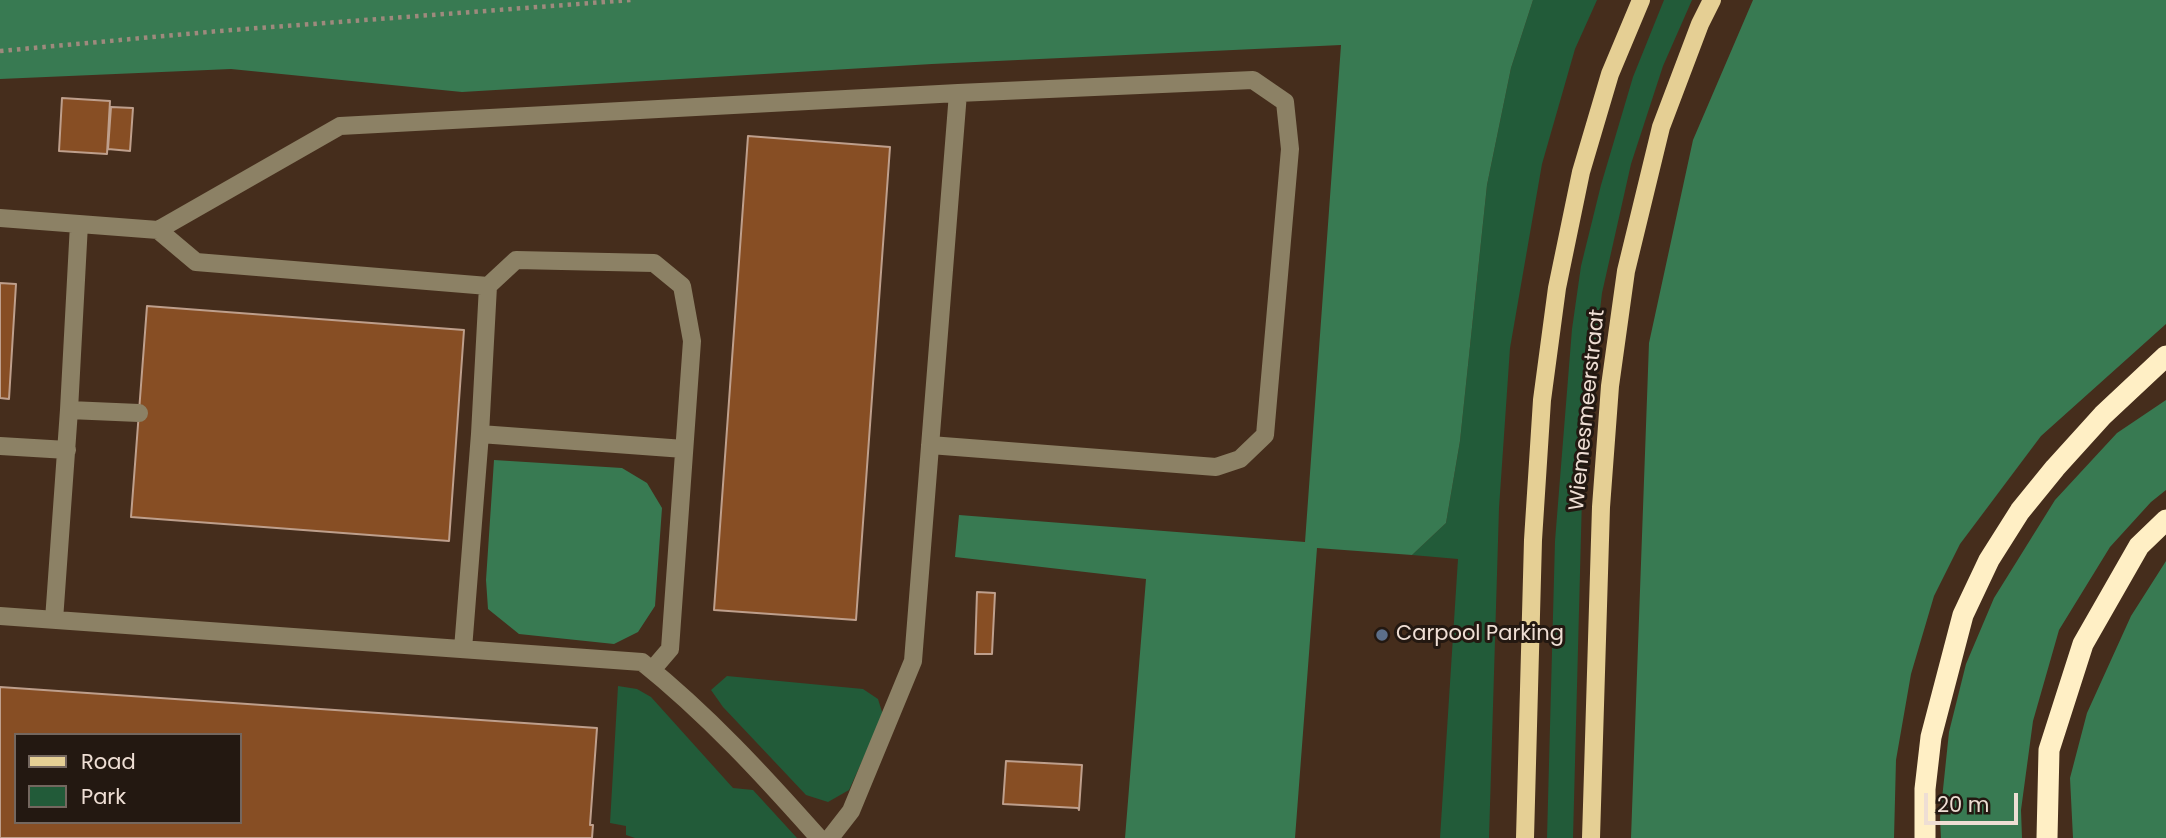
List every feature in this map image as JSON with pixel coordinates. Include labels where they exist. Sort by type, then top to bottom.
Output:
[{"type":"highway","points":[[1924,838],[1925,789],[1931,737],[1963,615],[1989,559],[2020,511],[2055,468],[2103,415],[2166,356]]},
{"type":"highway","points":[[2047,838],[2049,750],[2082,644],[2139,546],[2166,520]]},
{"type":"main road","name":"Wiemesmeerstraat","points":[[1525,838],[1534,527],[1542,400],[1557,289],[1581,172],[1610,74],[1641,0]]},
{"type":"main road","name":"Wiemesmeerstraat","points":[[1591,838],[1601,507],[1610,386],[1626,271],[1661,127],[1700,24],[1712,0]]},
{"type":"lane","points":[[0,218],[158,230],[340,126],[1253,80],[1285,102],[1290,149],[1265,435],[1240,459],[1216,467],[930,445]]},
{"type":"lane","points":[[830,838],[851,811],[914,661],[958,93]]},
{"type":"lane","points":[[54,620],[67,450],[79,224]]},
{"type":"lane","points":[[158,230],[195,262],[488,286]]},
{"type":"lane","points":[[463,649],[480,434],[488,286],[516,260],[654,262],[682,286],[692,341],[670,649],[652,670]]},
{"type":"lane","points":[[69,410],[139,413]]},
{"type":"lane","points":[[480,434],[684,449]]},
{"type":"lane","points":[[0,446],[67,450]]},
{"type":"lane","points":[[0,616],[642,662],[760,772],[819,838]]},
{"type":"path","points":[[0,51],[219,31],[631,0]]},
{"type":"green space","points":[[0,0],[1533,0],[1511,68],[1487,185],[1460,441],[1446,523],[1412,555],[1317,548],[1295,838],[1125,838],[1146,579],[955,557],[959,515],[1305,542],[1341,45],[932,64],[462,92],[231,69],[0,79]]},
{"type":"green space","points":[[1533,0],[1597,0],[1575,49],[1542,164],[1510,348],[1499,508],[1489,838],[1440,838],[1458,559],[1412,555],[1446,523],[1460,441],[1487,185],[1511,68]]},
{"type":"green space","points":[[1664,0],[1692,0],[1663,66],[1631,164],[1602,293],[1583,459],[1573,838],[1547,838],[1555,541],[1572,329],[1581,266],[1601,185],[1633,77]]},
{"type":"green space","points":[[1753,0],[2166,0],[2166,324],[2041,436],[1960,544],[1934,596],[1911,674],[1896,760],[1894,838],[1631,838],[1649,343],[1693,140]]},
{"type":"green space","points":[[2166,400],[2166,490],[2151,502],[2110,547],[2059,630],[2033,721],[2021,810],[2022,838],[1941,838],[1940,818],[1949,732],[1966,664],[1994,598],[2055,500],[2117,433]]},
{"type":"green space","points":[[494,460],[622,468],[647,483],[662,508],[655,606],[638,632],[614,644],[519,634],[488,609],[486,580]]},
{"type":"green space","points":[[2166,561],[2166,838],[2073,838],[2070,778],[2087,713],[2131,616]]},
{"type":"green space","points":[[727,676],[863,689],[878,699],[883,715],[849,790],[828,802],[806,795],[723,707],[711,690]]},
{"type":"green space","points":[[618,686],[637,689],[651,697],[733,788],[753,790],[797,838],[635,838],[626,835],[626,826],[610,823]]},
{"type":"building","points":[[62,98],[110,101],[107,154],[59,151]]},
{"type":"building","points":[[111,107],[133,108],[130,151],[108,149]]},
{"type":"building","points":[[748,136],[890,147],[856,620],[714,610]]},
{"type":"building","points":[[0,283],[16,284],[9,399],[0,398]]},
{"type":"building","points":[[147,306],[464,330],[449,541],[131,517]]},
{"type":"building","points":[[977,592],[995,593],[992,654],[975,654]]},
{"type":"building","points":[[0,687],[597,728],[590,825],[593,825],[592,838],[0,838]]},
{"type":"building","points":[[1006,761],[1082,765],[1079,810],[1003,804]]},
{"type":"place","name":"Carpool Parking","points":[[1382,635]]}]
